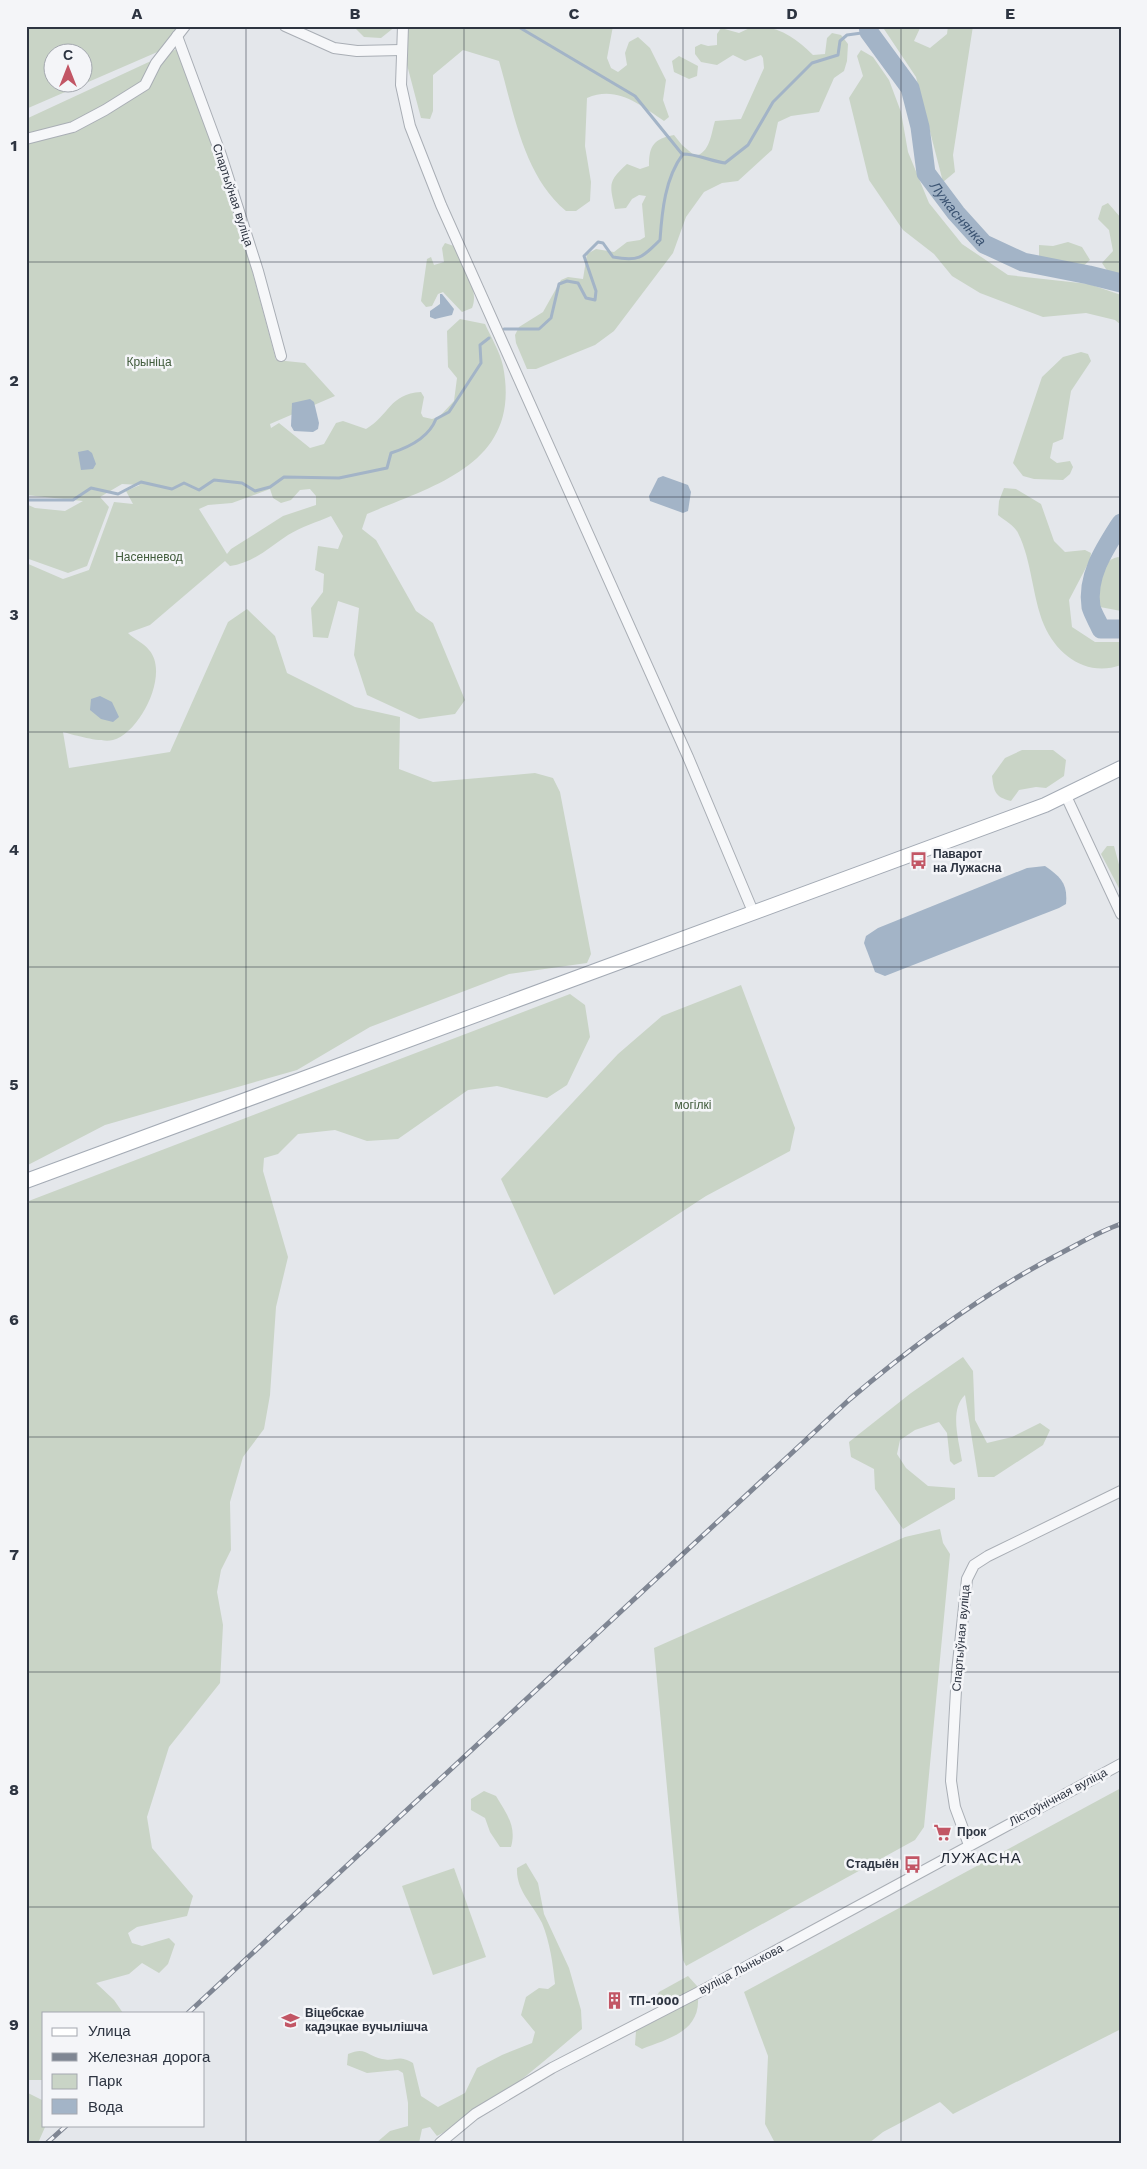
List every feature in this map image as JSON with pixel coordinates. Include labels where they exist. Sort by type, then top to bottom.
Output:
[{"type":"main road","points":[[26,1182],[754,914],[1066,796],[1121,768]]},
{"type":"street","points":[[26,139],[72,127],[105,110],[145,85],[156,64],[185,26]]},
{"type":"street","points":[[285,26],[334,48],[357,51],[401,50]]},
{"type":"street","points":[[403,26],[401,85],[410,126],[441,205],[688,757],[754,914]]},
{"type":"street","name":"Спартыўная вуліца","points":[[176,36],[221,155],[258,271],[281,356]]},
{"type":"street","points":[[1066,796],[1121,914]]},
{"type":"street","name":"Спартыўная вуліца","points":[[969,1845],[955,1807],[951,1781],[957,1672],[967,1579],[974,1565],[988,1556],[1121,1491]]},
{"type":"street","name":"Лістоўнічная вуліца","points":[[969,1845],[1121,1764]]},
{"type":"street","name":"вуліца Лынькова","points":[[440,2143],[475,2114],[552,2068],[711,1986],[969,1845]]},
{"type":"green space","points":[[26,26],[179,26],[162,50],[92,80],[92,42],[42,42],[42,92],[65,92],[26,109]]},
{"type":"green space","points":[[353,26],[396,26],[381,38],[364,37]]},
{"type":"green space","points":[[407,26],[613,26],[607,58],[611,68],[618,72],[627,65],[625,53],[629,42],[638,37],[650,48],[666,80],[663,100],[669,117],[664,121],[637,103],[618,95],[608,94],[587,98],[585,146],[591,182],[590,201],[576,211],[566,211],[551,196],[530,161],[515,121],[499,61],[463,50],[433,75],[433,111],[430,119],[421,118],[406,61]]},
{"type":"green space","points":[[754,26],[771,28],[786,34],[813,55],[825,54],[827,38],[832,33],[841,35],[848,44],[847,61],[844,71],[834,78],[819,112],[791,116],[778,122],[772,150],[738,181],[722,183],[704,192],[686,217],[673,253],[614,331],[595,345],[536,369],[527,369],[516,343],[515,335],[519,327],[543,312],[561,280],[568,277],[583,279],[587,254],[596,249],[614,252],[627,242],[640,240],[645,237],[642,204],[646,196],[639,195],[632,199],[626,208],[615,209],[611,189],[616,175],[627,164],[640,169],[649,166],[650,153],[654,144],[657,141],[674,135],[695,156],[700,154],[707,147],[715,121],[741,119],[764,68],[763,58],[761,55],[745,61],[733,55],[717,65],[701,62],[695,54],[695,47],[701,44],[708,46],[717,45],[717,34],[721,28],[739,33]]},
{"type":"green space","points":[[882,26],[921,26],[914,41],[930,48],[947,34],[948,26],[973,26],[953,155],[955,172],[943,182],[916,77]]},
{"type":"green space","points":[[179,48],[236,211],[276,360],[305,363],[335,396],[270,424],[271,428],[279,423],[310,448],[324,444],[336,423],[343,421],[366,429],[380,418],[396,401],[410,394],[421,392],[424,397],[421,413],[423,417],[432,419],[439,417],[454,401],[457,378],[448,367],[447,331],[460,319],[485,324],[498,350],[503,366],[506,399],[500,426],[487,448],[469,465],[446,480],[367,514],[362,529],[376,540],[416,611],[433,623],[465,700],[455,714],[419,719],[367,695],[354,655],[359,608],[338,601],[328,638],[313,637],[311,608],[323,592],[324,574],[315,570],[318,546],[338,549],[343,536],[331,516],[293,532],[246,562],[230,566],[225,561],[150,625],[128,633],[149,650],[155,660],[154,687],[149,701],[142,715],[133,726],[123,735],[113,740],[95,740],[63,732],[69,768],[170,752],[228,622],[247,609],[275,636],[287,673],[355,707],[400,717],[399,769],[433,782],[535,773],[553,778],[560,792],[591,954],[587,963],[509,974],[370,1027],[297,1070],[105,1125],[26,1166],[26,563],[63,579],[89,570],[114,502],[133,504],[126,491],[140,485],[122,484],[100,497],[109,507],[87,566],[68,573],[26,558],[26,504],[35,508],[65,511],[83,501],[26,495],[26,119],[84,92],[92,92],[92,88]],"holes":[[[270,489],[273,498],[281,503],[291,500],[300,490],[310,489],[316,496],[316,505],[283,516],[231,549],[227,554],[199,509],[208,505],[232,503]]]},
{"type":"green space","points":[[861,50],[873,57],[889,80],[901,112],[908,152],[929,203],[962,244],[1008,275],[1089,284],[1121,295],[1121,325],[1115,320],[1086,313],[1043,317],[980,293],[952,276],[934,254],[903,230],[869,180],[849,98],[863,76],[857,56]]},
{"type":"green space","points":[[679,56],[698,66],[697,76],[689,79],[674,72],[672,61]]},
{"type":"green space","points":[[1108,203],[1121,218],[1121,275],[1108,272],[1102,263],[1113,251],[1109,230],[1098,219],[1102,206]]},
{"type":"green space","points":[[1068,242],[1082,247],[1090,260],[1082,267],[1039,257],[1039,245],[1053,246]]},
{"type":"green space","points":[[445,243],[454,246],[465,268],[474,293],[472,308],[462,312],[443,292],[438,294],[432,306],[426,307],[421,301],[427,259],[431,257],[434,265],[444,262],[442,248]]},
{"type":"green space","points":[[1081,352],[1088,354],[1091,361],[1071,391],[1063,439],[1053,443],[1050,458],[1057,463],[1070,461],[1073,467],[1070,474],[1063,480],[1034,479],[1023,476],[1013,463],[1042,377],[1063,357]]},
{"type":"green space","points":[[1004,488],[1016,489],[1041,504],[1054,541],[1065,552],[1085,550],[1091,553],[1090,560],[1069,600],[1072,627],[1095,642],[1121,642],[1121,665],[1097,668],[1075,662],[1057,646],[1050,636],[1040,614],[1023,544],[1014,528],[998,515],[999,501]]},
{"type":"green space","points":[[1118,557],[1121,558],[1121,611],[1100,607],[1097,593],[1102,570],[1106,564]]},
{"type":"green space","points":[[1022,750],[1053,750],[1066,760],[1064,776],[1046,788],[1036,787],[1019,790],[1011,801],[998,796],[992,776],[1005,758]]},
{"type":"green space","points":[[1107,846],[1114,846],[1121,872],[1121,892],[1101,854]]},
{"type":"green space","name":"могілкі","points":[[741,985],[795,1128],[790,1151],[706,1196],[554,1295],[501,1179],[618,1054],[662,1016]]},
{"type":"green space","points":[[570,994],[585,1005],[590,1037],[567,1085],[547,1098],[497,1086],[468,1090],[398,1139],[367,1141],[335,1130],[298,1134],[278,1154],[264,1158],[263,1171],[288,1257],[276,1307],[270,1395],[264,1429],[243,1457],[230,1502],[231,1550],[221,1570],[217,1592],[223,1625],[220,1683],[169,1747],[147,1817],[152,1848],[193,1896],[187,1916],[137,1927],[128,1933],[132,1943],[142,1946],[169,1938],[175,1944],[168,1964],[159,1973],[142,1963],[129,1974],[96,1983],[114,2000],[122,2012],[42,2012],[42,2080],[26,2080],[26,1202]]},
{"type":"green space","points":[[963,1357],[973,1371],[975,1420],[987,1443],[1012,1437],[1040,1423],[1050,1430],[1043,1445],[994,1477],[978,1477],[965,1395],[960,1401],[956,1417],[962,1461],[954,1465],[950,1461],[947,1433],[939,1422],[915,1430],[900,1440],[897,1454],[906,1468],[928,1486],[955,1488],[955,1499],[903,1529],[875,1489],[874,1469],[851,1457],[849,1442],[911,1393]]},
{"type":"green space","points":[[940,1529],[943,1543],[950,1554],[924,1827],[915,1840],[686,1966],[683,1960],[654,1648],[905,1537]]},
{"type":"green space","points":[[1121,1788],[1121,2029],[953,2114],[940,2102],[883,2132],[869,2143],[775,2143],[765,2124],[768,2056],[744,1992]]},
{"type":"green space","points":[[484,1791],[496,1796],[510,1820],[513,1833],[511,1847],[500,1847],[490,1832],[485,1818],[471,1810],[471,1799]]},
{"type":"green space","points":[[526,1863],[538,1883],[544,1914],[569,1968],[581,2010],[582,2029],[530,2073],[457,2125],[437,2136],[430,2127],[422,2129],[419,2143],[376,2143],[390,2131],[408,2126],[408,2103],[403,2073],[398,2070],[367,2073],[347,2065],[348,2054],[363,2051],[377,2058],[387,2060],[404,2059],[413,2063],[421,2096],[438,2107],[465,2093],[477,2068],[532,2043],[535,2032],[521,2015],[526,1997],[539,1988],[548,1989],[555,1984],[551,1954],[545,1930],[522,1890],[517,1876],[517,1868]]},
{"type":"green space","points":[[454,1868],[486,1957],[433,1975],[402,1886]]},
{"type":"green space","points":[[688,1976],[697,1986],[697,1991],[659,2009],[653,2004],[659,1992]]},
{"type":"green space","points":[[698,1998],[694,2019],[680,2032],[642,2049],[635,2045],[636,2031]]},
{"type":"green space","points":[[26,2092],[42,2100],[42,2126],[46,2126],[38,2143],[26,2143]]},
{"type":"water","points":[[440,294],[454,309],[452,315],[435,319],[430,317],[430,311],[440,304]]},
{"type":"water","points":[[310,399],[314,402],[319,423],[318,429],[313,432],[294,431],[291,426],[292,403]]},
{"type":"water","points":[[88,450],[92,453],[96,464],[93,469],[81,470],[78,452]]},
{"type":"water","points":[[663,476],[688,485],[691,492],[688,511],[683,513],[650,501],[649,496],[658,478]]},
{"type":"water","points":[[100,696],[112,702],[119,717],[113,722],[101,719],[90,710],[91,699]]},
{"type":"water","points":[[1045,866],[1062,882],[1066,891],[1066,904],[885,976],[875,972],[864,943],[866,936],[878,928],[1027,868]]},
{"type":"waterway","points":[[517,26],[635,96],[682,154]]},
{"type":"waterway","name":"Лужаснянка","points":[[868,26],[869,32],[910,88],[920,127],[926,173],[956,213],[984,244],[1023,262],[1121,283]]},
{"type":"waterway","points":[[504,329],[539,329],[551,318],[559,284],[567,281],[578,283],[586,298],[595,300],[596,291],[584,256],[598,242],[603,243],[613,257],[634,259],[644,255],[660,240],[663,206],[668,184],[683,154],[725,163],[748,145],[773,102],[812,63],[838,55],[840,41],[847,35],[869,32]]},
{"type":"waterway","points":[[26,500],[73,500],[91,488],[118,494],[141,482],[172,489],[184,483],[199,490],[214,480],[242,483],[255,491],[270,487],[284,477],[339,478],[387,468],[391,453],[418,441],[429,431],[436,419],[449,412],[481,363],[480,345],[489,338]]},
{"type":"waterway","name":"Лужаснянка","points":[[1121,523],[1098,563],[1091,584],[1090,596],[1091,607],[1101,629],[1121,629]]},
{"type":"railway","points":[[189,2012],[850,1399],[926,1338],[979,1301],[1091,1237],[1121,1224]]},
{"type":"railway","points":[[47,2143],[66,2126]]},
{"type":"place","name":"Паварот на Лужасна","points":[[919,861]]},
{"type":"place","name":"Прок","points":[[943,1832]]},
{"type":"place","name":"Стадыён","points":[[913,1864]]},
{"type":"place","name":"ТП-1000","points":[[615,2001]]},
{"type":"place","name":"Віцебскае кадэцкае вучылішча","points":[[291,2020]]},
{"type":"district","name":"ЛУЖАСНА","points":[[981,1858]]},
{"type":"park label","name":"Крыніца","points":[[149,362]]},
{"type":"park label","name":"Насенневод","points":[[149,557]]}]
